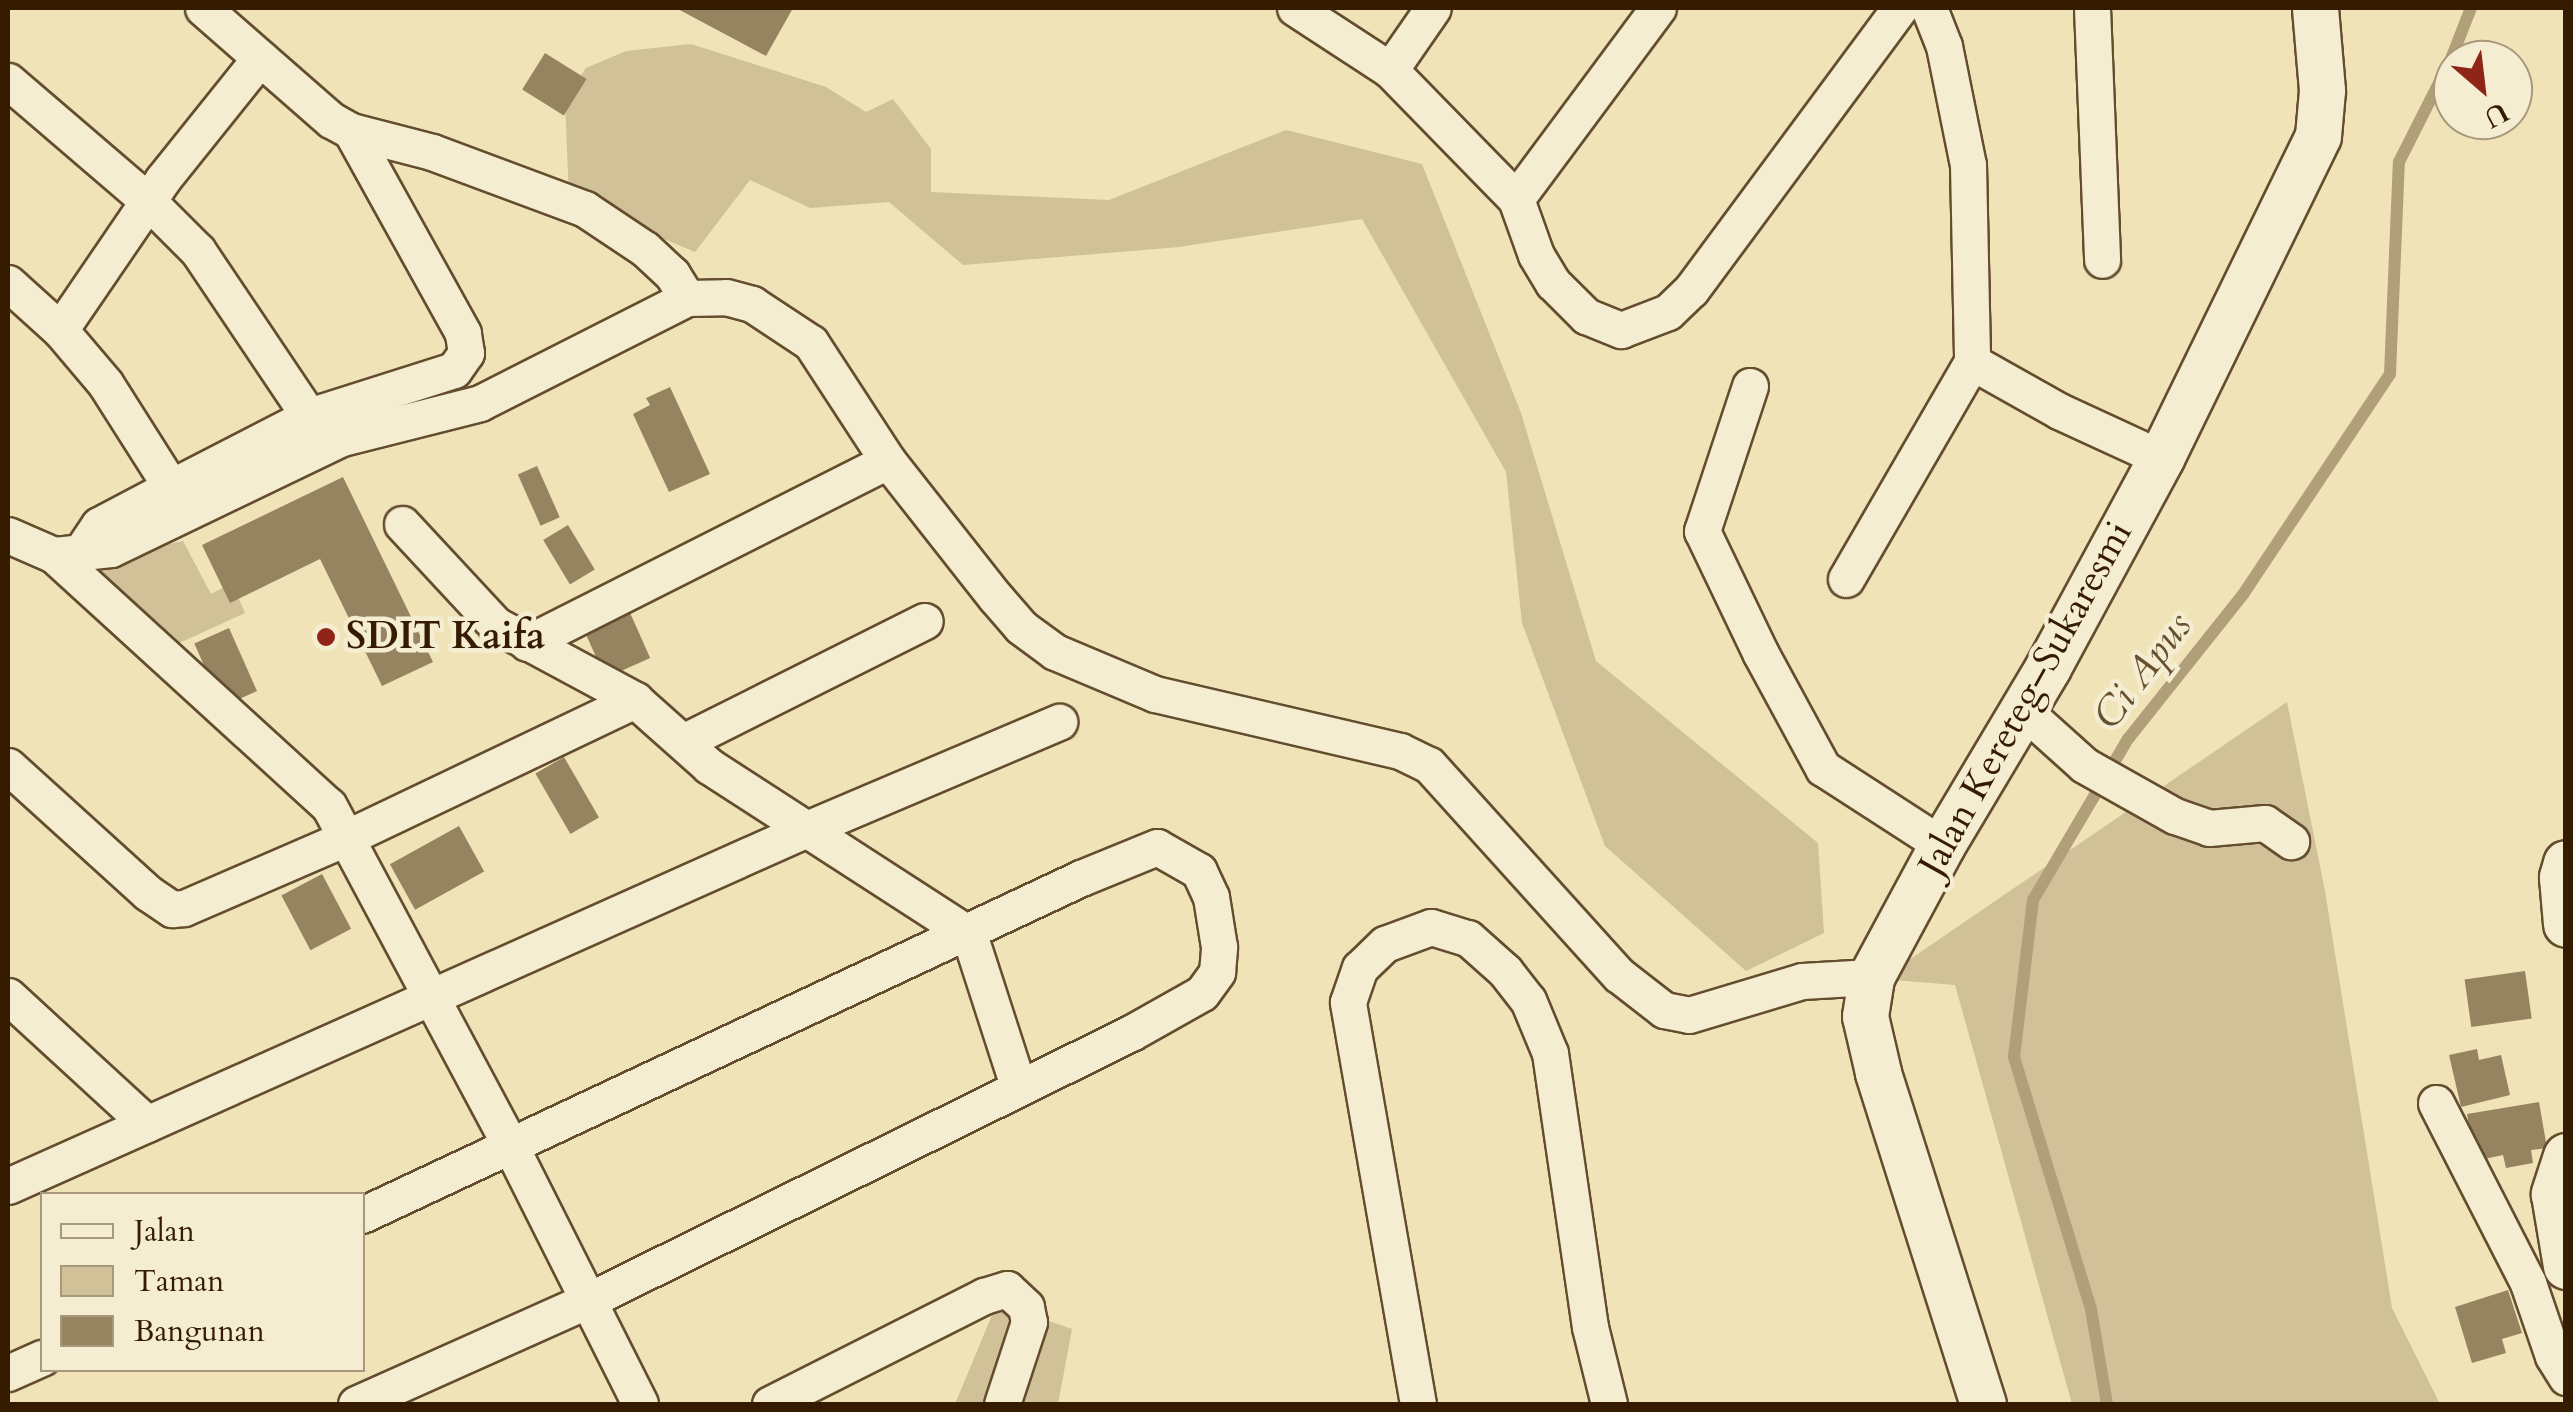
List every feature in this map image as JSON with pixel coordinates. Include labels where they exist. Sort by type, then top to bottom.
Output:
[{"type":"street","points":[[203,8],[331,120],[351,131],[432,152],[585,209],[645,248],[672,274],[687,298]]},
{"type":"street","points":[[1295,8],[1390,70],[1516,200],[1536,254],[1553,283],[1586,316],[1621,330],[1645,324],[1690,290],[1900,8]]},
{"type":"street","points":[[1390,70],[1433,8]]},
{"type":"street","points":[[1516,200],[1658,8]]},
{"type":"street","points":[[1846,579],[1972,362],[1968,165],[1944,46],[1929,8]]},
{"type":"street","points":[[2092,8],[2102,260]]},
{"type":"street","name":"Jalan Kereteg–Sukaresmi","points":[[1983,1404],[1878,1072],[1865,1016],[1871,977],[2160,458],[2318,136],[2322,90],[2315,8]]},
{"type":"street","points":[[60,330],[149,202],[260,58]]},
{"type":"street","points":[[8,81],[149,202],[215,272],[309,416]]},
{"type":"street","points":[[68,553],[99,525],[309,416],[454,370],[466,353],[462,334],[351,131]]},
{"type":"street","points":[[8,283],[60,330],[105,383],[171,487]]},
{"type":"street","points":[[8,536],[68,553],[111,549],[342,438],[492,398],[687,298],[726,298],[752,304],[786,322],[832,368],[888,461],[1021,627],[1055,652],[1155,694],[1400,752],[1430,765],[1619,975],[1664,1010],[1689,1015],[1802,981],[1871,977]]},
{"type":"street","points":[[1972,362],[2060,411],[2160,458]]},
{"type":"street","points":[[1750,386],[1702,530],[1761,654],[1823,768],[1942,845]]},
{"type":"street","points":[[527,643],[888,461]]},
{"type":"street","points":[[402,524],[496,625],[635,700],[709,766],[969,934],[1018,1086]]},
{"type":"street","points":[[68,553],[311,786],[348,837],[640,1404]]},
{"type":"street","points":[[684,741],[925,621]]},
{"type":"street","points":[[8,766],[172,909],[184,908],[348,837],[635,700]]},
{"type":"street","points":[[2023,710],[2092,770],[2175,816],[2209,828],[2264,824],[2291,841]]},
{"type":"street","points":[[8,1186],[809,828],[1058,722]]},
{"type":"street","points":[[356,1404],[589,1300],[1131,1033],[1202,993],[1217,972],[1220,947],[1211,897],[1198,871],[1156,847],[1081,878],[512,1149],[365,1215]]},
{"type":"street","points":[[2566,863],[2562,877],[2566,924]]},
{"type":"street","points":[[1418,1404],[1348,1002],[1360,968],[1385,944],[1431,927],[1468,938],[1505,971],[1528,1000],[1550,1054],[1590,1327],[1610,1404]]},
{"type":"street","points":[[8,996],[146,1124]]},
{"type":"street","points":[[2436,1103],[2528,1283],[2553,1356],[2566,1377]]},
{"type":"street","points":[[2566,1156],[2554,1194],[2566,1266]]},
{"type":"street","points":[[770,1404],[984,1296],[1007,1289],[1026,1307],[1029,1322],[1002,1404]]},
{"type":"street","points":[[8,1373],[40,1359]]},
{"type":"green space","points":[[691,44],[826,87],[866,112],[893,99],[931,149],[931,192],[1109,200],[1286,130],[1422,164],[1521,413],[1596,661],[1818,843],[1824,933],[1746,971],[1605,846],[1522,623],[1506,472],[1362,219],[1179,247],[963,265],[889,202],[810,208],[750,180],[695,252],[569,199],[565,100],[586,68],[626,51]]},
{"type":"green space","points":[[183,541],[211,594],[232,583],[245,613],[164,650],[70,565]]},
{"type":"green space","points":[[2287,702],[2325,891],[2392,1308],[2440,1404],[2072,1404],[1955,985],[1881,979]]},
{"type":"green space","points":[[997,1303],[1072,1329],[1058,1404],[955,1404]]},
{"type":"building","points":[[676,8],[793,8],[766,56]]},
{"type":"building","points":[[545,53],[587,79],[564,115],[522,89]]},
{"type":"building","points":[[670,387],[710,474],[669,492],[633,414],[650,405],[646,398]]},
{"type":"building","points":[[537,466],[560,517],[541,526],[518,475]]},
{"type":"building","points":[[343,477],[433,662],[382,686],[320,559],[230,603],[202,545]]},
{"type":"building","points":[[568,525],[595,570],[570,585],[543,540]]},
{"type":"building","points":[[627,606],[650,658],[605,678],[582,626]]},
{"type":"building","points":[[229,628],[257,691],[222,706],[194,643]]},
{"type":"building","points":[[564,757],[599,818],[570,834],[535,774]]},
{"type":"building","points":[[459,826],[484,871],[415,910],[390,864]]},
{"type":"building","points":[[322,874],[351,929],[310,950],[281,896]]},
{"type":"building","points":[[2525,971],[2532,1019],[2471,1027],[2465,979]]},
{"type":"building","points":[[2477,1049],[2479,1060],[2501,1055],[2510,1095],[2461,1107],[2449,1055]]},
{"type":"building","points":[[2539,1102],[2547,1148],[2531,1150],[2533,1163],[2506,1168],[2503,1155],[2475,1161],[2467,1114]]},
{"type":"building","points":[[2508,1290],[2522,1333],[2502,1339],[2506,1353],[2472,1363],[2455,1307]]},
{"type":"waterway","name":"Ci Apus","points":[[2107,1404],[2091,1309],[2014,1057],[2033,900],[2128,739],[2244,593],[2390,374],[2399,162],[2451,59],[2471,8]]},
{"type":"place","name":"SDIT Kaifa","points":[[326,637]]}]
